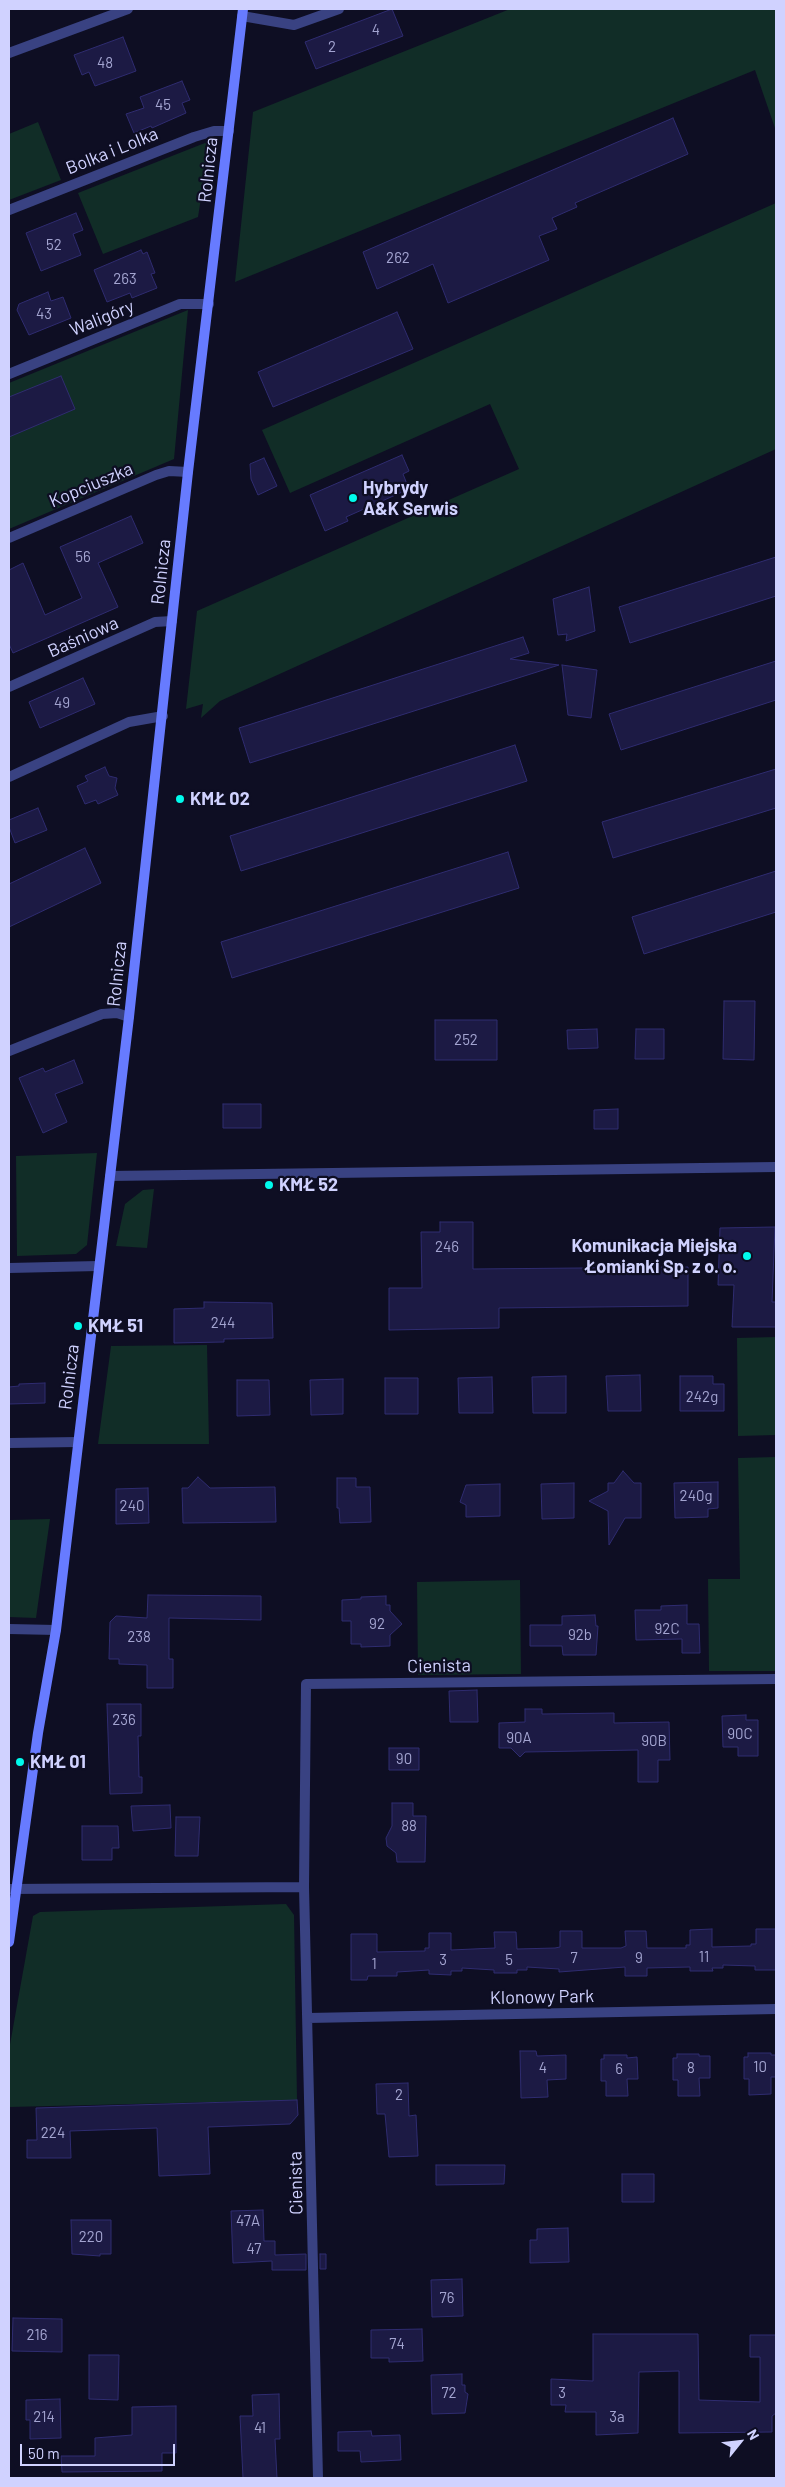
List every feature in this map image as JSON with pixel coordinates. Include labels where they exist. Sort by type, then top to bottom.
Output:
[{"type":"street","points":[[9,53],[128,9]]},
{"type":"street","points":[[242,13],[294,25],[339,9]]},
{"type":"street","name":"Rolnicza","points":[[9,1942],[13,1889],[56,1630],[129,1017],[188,472],[242,13]]},
{"type":"street","name":"Bolka i Lolka","points":[[9,210],[194,136],[214,131],[229,131]]},
{"type":"street","name":"Waligóry","points":[[9,374],[180,304],[209,304]]},
{"type":"street","name":"Kopciuszka","points":[[9,538],[156,475],[169,471],[188,472]]},
{"type":"street","name":"Baśniowa","points":[[9,687],[155,622],[172,621]]},
{"type":"street","points":[[9,778],[129,722],[163,716]]},
{"type":"street","points":[[9,1051],[102,1014],[117,1013],[129,1017]]},
{"type":"street","points":[[110,1176],[776,1167]]},
{"type":"street","points":[[9,1268],[98,1266]]},
{"type":"street","points":[[9,1443],[78,1442]]},
{"type":"street","points":[[9,1629],[56,1630]]},
{"type":"street","name":"Cienista","points":[[318,2478],[304,1887],[306,1684],[776,1679]]},
{"type":"street","points":[[13,1889],[304,1887]]},
{"type":"street","name":"Klonowy Park","points":[[308,2018],[776,2009]]},
{"type":"green space","points":[[510,9],[776,9],[776,131],[755,70],[235,282],[253,112]]},
{"type":"green space","points":[[38,122],[61,180],[9,200],[9,134]]},
{"type":"green space","points":[[210,141],[198,217],[103,254],[78,193]]},
{"type":"green space","points":[[776,203],[776,449],[220,701],[201,718],[203,704],[186,709],[197,611],[519,469],[490,404],[290,493],[262,430]]},
{"type":"green space","points":[[188,310],[174,459],[9,529],[9,383]]},
{"type":"green space","points":[[97,1153],[87,1245],[76,1254],[17,1256],[16,1156]]},
{"type":"green space","points":[[154,1189],[147,1248],[116,1246],[125,1204],[143,1190]]},
{"type":"green space","points":[[776,1337],[776,1435],[738,1436],[737,1338]]},
{"type":"green space","points":[[207,1345],[209,1444],[98,1444],[111,1346]]},
{"type":"green space","points":[[776,1457],[776,1671],[709,1671],[708,1579],[740,1579],[738,1458]]},
{"type":"green space","points":[[50,1519],[36,1618],[9,1617],[9,1520]]},
{"type":"green space","points":[[520,1580],[521,1674],[418,1675],[417,1582]]},
{"type":"green space","points":[[286,1904],[294,1915],[297,2100],[9,2107],[9,2050],[33,1916],[40,1912]]},
{"type":"building","points":[[392,9],[403,36],[316,69],[305,42]]},
{"type":"building","points":[[123,37],[136,71],[95,86],[89,72],[82,75],[74,55]]},
{"type":"building","points":[[182,81],[190,100],[182,103],[186,113],[152,128],[151,126],[134,133],[126,114],[144,108],[140,97]]},
{"type":"building","points":[[673,118],[688,154],[575,203],[577,207],[552,218],[557,229],[539,236],[549,260],[448,303],[433,264],[377,289],[363,252]]},
{"type":"building","points":[[76,213],[83,230],[73,234],[81,255],[41,271],[26,233]]},
{"type":"building","points":[[141,250],[143,254],[147,252],[155,273],[151,274],[157,288],[132,298],[130,293],[107,302],[94,270]]},
{"type":"building","points":[[48,292],[51,301],[63,297],[71,318],[29,335],[17,310],[19,304]]},
{"type":"building","points":[[397,312],[413,349],[273,407],[258,372]]},
{"type":"building","points":[[61,376],[75,409],[9,437],[9,397]]},
{"type":"building","points":[[402,455],[409,471],[403,474],[409,489],[346,517],[348,521],[325,531],[310,495]]},
{"type":"building","points":[[264,458],[277,486],[258,495],[251,479],[250,464]]},
{"type":"building","points":[[131,516],[143,543],[98,563],[118,607],[13,653],[9,644],[9,570],[23,563],[45,615],[82,598],[60,547]]},
{"type":"building","points":[[776,557],[776,596],[630,643],[619,607]]},
{"type":"building","points":[[589,587],[595,631],[566,641],[567,634],[558,635],[553,599]]},
{"type":"building","points":[[523,637],[529,653],[510,659],[559,665],[250,763],[239,728]]},
{"type":"building","points":[[776,661],[776,700],[621,750],[609,714]]},
{"type":"building","points":[[562,665],[597,670],[591,718],[568,715]]},
{"type":"building","points":[[83,678],[95,704],[40,728],[29,702]]},
{"type":"building","points":[[515,745],[527,781],[241,871],[230,836]]},
{"type":"building","points":[[105,767],[109,776],[117,778],[115,788],[118,795],[98,804],[96,800],[85,804],[77,786],[88,781],[85,776]]},
{"type":"building","points":[[776,769],[776,808],[613,858],[602,822]]},
{"type":"building","points":[[38,808],[47,830],[15,843],[9,827],[9,820]]},
{"type":"building","points":[[85,848],[101,883],[9,927],[9,884]]},
{"type":"building","points":[[508,852],[519,888],[232,978],[221,942]]},
{"type":"building","points":[[776,871],[776,912],[644,954],[632,917]]},
{"type":"building","points":[[724,1001],[755,1001],[754,1060],[723,1059]]},
{"type":"building","points":[[435,1020],[497,1020],[497,1060],[435,1060]]},
{"type":"building","points":[[597,1029],[598,1048],[568,1049],[567,1030]]},
{"type":"building","points":[[636,1029],[664,1029],[664,1059],[635,1059]]},
{"type":"building","points":[[74,1060],[83,1083],[55,1094],[67,1122],[43,1133],[19,1078],[43,1068],[45,1072]]},
{"type":"building","points":[[223,1104],[261,1104],[261,1128],[223,1128]]},
{"type":"building","points":[[618,1109],[618,1129],[594,1129],[594,1110]]},
{"type":"building","points":[[440,1222],[473,1222],[473,1269],[688,1267],[688,1306],[499,1308],[499,1328],[389,1330],[389,1288],[422,1288],[421,1232],[440,1232]]},
{"type":"building","name":"Komunikacja Miejska Łomianki Sp. z o. o.","points":[[775,1227],[772,1302],[776,1302],[776,1327],[732,1327],[734,1285],[718,1285],[720,1228]]},
{"type":"building","points":[[204,1302],[272,1303],[273,1338],[224,1339],[224,1342],[174,1343],[174,1309],[204,1308]]},
{"type":"building","points":[[640,1375],[641,1411],[608,1411],[606,1376]]},
{"type":"building","points":[[566,1376],[566,1413],[533,1413],[532,1377]]},
{"type":"building","points":[[680,1376],[713,1376],[713,1384],[724,1384],[724,1411],[680,1411]]},
{"type":"building","points":[[492,1377],[493,1413],[459,1413],[458,1378]]},
{"type":"building","points":[[385,1378],[418,1378],[418,1414],[385,1414]]},
{"type":"building","points":[[343,1379],[343,1414],[311,1415],[310,1380]]},
{"type":"building","points":[[237,1380],[269,1380],[270,1415],[237,1416]]},
{"type":"building","points":[[45,1383],[45,1403],[9,1404],[9,1387],[19,1386],[19,1384]]},
{"type":"building","points":[[623,1471],[634,1483],[641,1483],[641,1518],[625,1518],[609,1545],[608,1511],[589,1501],[608,1491],[608,1483],[614,1483]]},
{"type":"building","points":[[198,1477],[210,1488],[275,1487],[276,1522],[183,1523],[182,1488],[188,1488]]},
{"type":"building","points":[[337,1478],[356,1478],[356,1487],[370,1487],[371,1522],[340,1523],[339,1508],[337,1508]]},
{"type":"building","points":[[718,1482],[718,1508],[708,1509],[708,1517],[675,1518],[674,1483]]},
{"type":"building","points":[[574,1483],[574,1518],[542,1519],[541,1484]]},
{"type":"building","points":[[500,1484],[500,1516],[466,1517],[466,1505],[460,1502],[466,1485]]},
{"type":"building","points":[[148,1488],[149,1523],[116,1524],[116,1489]]},
{"type":"building","points":[[148,1595],[261,1596],[261,1620],[169,1618],[169,1659],[173,1659],[173,1688],[147,1688],[147,1665],[119,1664],[119,1659],[109,1659],[110,1622],[116,1616],[147,1618]]},
{"type":"building","points":[[386,1596],[386,1605],[390,1605],[390,1611],[402,1624],[390,1635],[390,1646],[361,1647],[361,1644],[351,1644],[351,1621],[342,1621],[342,1600]]},
{"type":"building","points":[[687,1605],[687,1624],[699,1624],[700,1653],[682,1653],[682,1639],[636,1640],[635,1610],[661,1610],[661,1606]]},
{"type":"building","points":[[595,1615],[596,1626],[598,1626],[596,1655],[563,1655],[562,1646],[530,1646],[530,1625],[562,1625],[562,1616]]},
{"type":"building","points":[[477,1690],[478,1722],[450,1722],[449,1691]]},
{"type":"building","points":[[107,1704],[141,1704],[141,1736],[138,1736],[139,1777],[142,1777],[142,1793],[110,1794]]},
{"type":"building","points":[[525,1709],[542,1709],[542,1714],[614,1713],[614,1723],[669,1722],[670,1760],[658,1760],[658,1782],[638,1782],[638,1750],[525,1752],[520,1757],[511,1748],[499,1748],[499,1723],[525,1722]]},
{"type":"building","points":[[746,1715],[746,1720],[758,1720],[758,1756],[738,1756],[738,1747],[723,1747],[722,1716]]},
{"type":"building","points":[[389,1748],[419,1748],[419,1770],[389,1770]]},
{"type":"building","points":[[392,1803],[413,1803],[413,1816],[426,1816],[425,1862],[397,1862],[396,1853],[387,1846],[386,1838],[392,1826]]},
{"type":"building","points":[[170,1805],[171,1828],[133,1831],[131,1806]]},
{"type":"building","points":[[176,1817],[200,1817],[198,1856],[175,1856]]},
{"type":"building","points":[[82,1826],[118,1826],[119,1848],[112,1848],[112,1860],[82,1860]]},
{"type":"building","points":[[712,1929],[712,1947],[751,1946],[751,1944],[756,1944],[756,1929],[776,1929],[776,1970],[755,1970],[755,1966],[723,1965],[723,1968],[712,1968],[713,1971],[690,1971],[690,1967],[647,1968],[647,1976],[625,1976],[625,1967],[559,1972],[559,1969],[527,1967],[527,1970],[517,1970],[517,1973],[494,1973],[494,1970],[462,1968],[462,1971],[451,1971],[451,1975],[429,1974],[429,1970],[397,1972],[397,1976],[368,1976],[367,1980],[351,1980],[351,1934],[377,1934],[377,1952],[425,1951],[425,1948],[429,1948],[429,1933],[451,1933],[451,1950],[495,1948],[494,1932],[516,1932],[517,1949],[555,1948],[560,1947],[560,1931],[582,1931],[582,1948],[621,1948],[626,1946],[625,1931],[646,1931],[647,1948],[686,1948],[686,1945],[690,1945],[690,1930]]},
{"type":"building","points":[[520,2051],[536,2051],[537,2056],[566,2055],[566,2079],[547,2080],[548,2097],[521,2098]]},
{"type":"building","points":[[748,2053],[771,2053],[771,2055],[776,2055],[776,2077],[771,2077],[771,2094],[749,2095],[749,2079],[744,2079],[744,2057],[748,2057]]},
{"type":"building","points":[[677,2054],[710,2056],[710,2078],[699,2078],[700,2096],[678,2096],[678,2080],[673,2080],[673,2058],[677,2058]]},
{"type":"building","points":[[604,2055],[627,2055],[627,2058],[637,2057],[638,2079],[627,2079],[628,2096],[606,2096],[606,2081],[601,2081],[601,2059],[604,2059]]},
{"type":"building","points":[[408,2083],[409,2116],[416,2115],[418,2156],[389,2157],[385,2114],[377,2114],[376,2084]]},
{"type":"building","points":[[297,2100],[298,2115],[290,2124],[208,2127],[210,2174],[159,2176],[157,2128],[70,2131],[71,2158],[27,2158],[27,2140],[37,2140],[36,2108]]},
{"type":"building","points":[[436,2165],[505,2165],[504,2184],[436,2185]]},
{"type":"building","points":[[622,2174],[654,2174],[654,2202],[622,2202]]},
{"type":"building","points":[[263,2210],[264,2241],[275,2241],[275,2255],[306,2254],[306,2270],[272,2270],[272,2261],[233,2263],[231,2211]]},
{"type":"building","points":[[71,2220],[111,2220],[111,2254],[100,2254],[100,2256],[72,2254]]},
{"type":"building","points":[[568,2228],[569,2262],[530,2263],[530,2240],[537,2240],[537,2229]]},
{"type":"building","points":[[320,2254],[326,2254],[326,2269],[320,2269]]},
{"type":"building","points":[[462,2279],[463,2316],[432,2317],[431,2280]]},
{"type":"building","points":[[13,2318],[62,2319],[62,2352],[12,2351]]},
{"type":"building","points":[[422,2329],[423,2361],[389,2362],[389,2358],[371,2358],[371,2330]]},
{"type":"building","points":[[593,2334],[698,2334],[699,2400],[760,2402],[760,2357],[750,2357],[750,2335],[776,2335],[776,2413],[772,2416],[772,2432],[679,2433],[679,2371],[639,2372],[638,2433],[596,2435],[596,2412],[565,2412],[566,2405],[551,2405],[551,2379],[593,2381]]},
{"type":"building","points":[[89,2355],[119,2355],[118,2400],[89,2399]]},
{"type":"building","points":[[462,2374],[462,2385],[465,2385],[465,2392],[468,2394],[465,2413],[432,2414],[431,2375]]},
{"type":"building","points":[[279,2394],[280,2439],[275,2439],[277,2478],[243,2478],[240,2416],[253,2416],[252,2395]]},
{"type":"building","points":[[60,2399],[61,2438],[30,2439],[30,2420],[26,2420],[26,2400]]},
{"type":"building","points":[[176,2406],[176,2453],[162,2453],[162,2471],[62,2472],[61,2456],[95,2456],[95,2438],[132,2435],[132,2407]]},
{"type":"building","points":[[371,2431],[372,2436],[400,2435],[401,2460],[361,2462],[360,2451],[338,2451],[338,2432]]},
{"type":"place","name":"Hybrydy A&K Serwis","points":[[353,498]]},
{"type":"place","name":"KMŁ 02","points":[[180,799]]},
{"type":"place","name":"KMŁ 52","points":[[269,1185]]},
{"type":"place","name":"Komunikacja Miejska Łomianki Sp. z o. o.","points":[[747,1256]]},
{"type":"place","name":"KMŁ 51","points":[[78,1326]]},
{"type":"place","name":"KMŁ 01","points":[[20,1762]]}]
